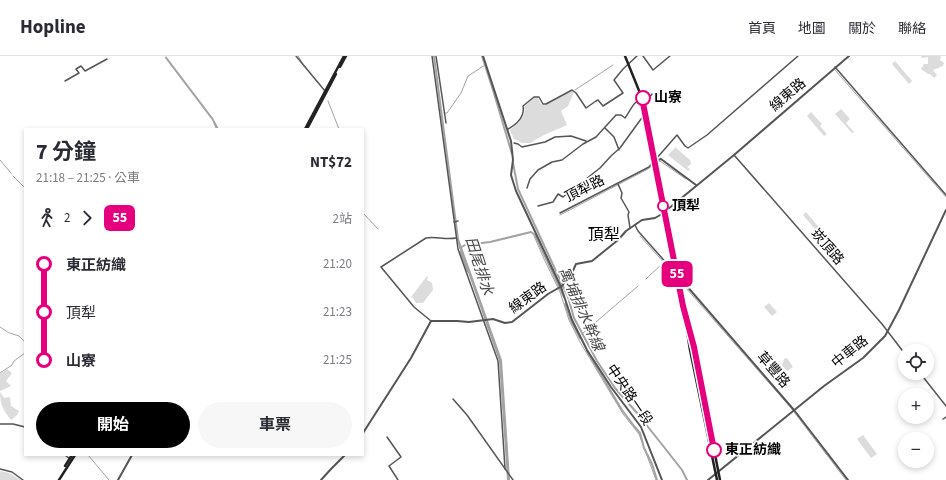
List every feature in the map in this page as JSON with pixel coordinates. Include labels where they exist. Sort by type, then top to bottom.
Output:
[{"type":"main road","points":[[307,128],[345,56]]},
{"type":"main road","points":[[625,56],[642,98],[678,276],[689,344],[719,471],[719,480]]},
{"type":"main road","points":[[706,418],[716,474],[719,480]]},
{"type":"main road","points":[[58,480],[72,456]]},
{"type":"street","points":[[296,56],[326,92]]},
{"type":"street","points":[[432,56],[458,249],[498,361],[505,469]]},
{"type":"street","points":[[436,56],[446,123]]},
{"type":"street","points":[[483,56],[508,129],[519,121],[524,113],[523,106],[534,97],[539,97],[543,104],[546,104],[572,90],[586,108],[598,100],[603,106],[623,93],[614,80],[637,56]]},
{"type":"street","points":[[643,56],[653,70],[670,56]]},
{"type":"street","name":"頂犁路","points":[[560,213],[649,167],[677,135],[688,148],[707,135],[798,56]]},
{"type":"street","name":"線東路","points":[[432,321],[457,320],[469,322],[493,319],[505,323],[512,322],[560,287],[572,273],[576,264],[592,261],[630,228],[642,220],[655,218],[665,212],[849,56]]},
{"type":"street","points":[[65,81],[79,73],[76,70],[81,66],[85,70],[107,59]]},
{"type":"street","points":[[835,68],[946,195]]},
{"type":"street","points":[[527,188],[530,179],[538,170],[552,162],[562,160],[587,141],[596,137],[616,115],[621,115],[625,118],[635,103],[642,98],[648,99],[652,94]]},
{"type":"street","points":[[538,206],[554,202],[558,194],[562,197],[600,168],[619,150],[645,115]]},
{"type":"street","points":[[605,128],[614,137],[619,150]]},
{"type":"street","name":"中央路一段","points":[[508,129],[513,160],[511,174],[516,192],[560,287],[572,320],[587,350],[611,387],[641,427],[662,480]]},
{"type":"street","points":[[514,143],[522,147],[545,142],[555,137],[571,136],[587,141]]},
{"type":"street","name":"崁頂路","points":[[734,155],[898,345]]},
{"type":"street","points":[[655,161],[661,159],[696,185]]},
{"type":"street","name":"頂犁路","points":[[618,184],[622,192],[621,198],[629,212],[630,228]]},
{"type":"street","name":"中車路","points":[[708,480],[866,354],[888,332],[946,210]]},
{"type":"street","points":[[635,225],[638,231],[678,276]]},
{"type":"street","points":[[364,431],[411,358],[432,321],[414,307],[381,267],[426,238],[456,238]]},
{"type":"street","name":"草豐路","points":[[678,276],[794,410],[848,480]]},
{"type":"street","points":[[926,380],[946,406]]},
{"type":"street","points":[[453,399],[464,411],[513,480]]},
{"type":"street","points":[[943,419],[946,416]]},
{"type":"street","points":[[0,424],[14,424],[24,427]]},
{"type":"street","points":[[387,437],[401,457],[389,466],[398,480]]},
{"type":"street","points":[[66,456],[70,459]]},
{"type":"street","points":[[118,480],[131,456]]},
{"type":"street","points":[[321,480],[344,456]]},
{"type":"street","points":[[0,469],[12,472],[23,480]]},
{"type":"shaded area","points":[[166,56],[213,118],[218,128],[216,128],[212,120],[165,58]]},
{"type":"shaded area","points":[[433,56],[435,56],[459,239],[502,360],[510,480],[507,480],[499,361],[457,241]]},
{"type":"shaded area","points":[[921,56],[941,56],[940,60],[944,63],[943,66],[933,70],[937,75],[934,78],[921,69],[924,64],[928,64],[928,57],[922,58]]},
{"type":"shaded area","points":[[895,61],[912,81],[909,84],[892,64]]},
{"type":"shaded area","points":[[572,91],[574,92],[568,106],[561,111],[567,125],[544,135],[531,143],[522,143],[514,139],[510,130],[523,117],[525,111],[524,107],[534,98],[537,97],[541,104],[544,105]]},
{"type":"shaded area","points":[[841,109],[850,119],[846,123],[854,132],[852,133],[835,114]]},
{"type":"shaded area","points":[[811,112],[822,124],[820,126],[827,134],[824,136],[807,116]]},
{"type":"shaded area","points":[[675,147],[690,160],[691,164],[687,167],[690,169],[688,171],[668,155]]},
{"type":"shaded area","points":[[806,212],[823,232],[820,235],[803,215]]},
{"type":"shaded area","points":[[427,276],[427,280],[432,283],[433,290],[423,303],[416,303],[411,297]]},
{"type":"shaded area","points":[[769,303],[777,312],[772,316],[764,307]]},
{"type":"shaded area","points":[[787,358],[793,367],[787,371],[782,365],[784,359]]},
{"type":"shaded area","points":[[7,369],[12,373],[6,381],[11,386],[0,391],[0,374]]},
{"type":"shaded area","points":[[0,392],[4,398],[10,397],[11,406],[19,411],[11,420],[2,407]]},
{"type":"shaded area","points":[[863,435],[877,454],[871,458],[857,439]]},
{"type":"shaded area","points":[[0,471],[9,473],[21,480],[0,480]]},
{"type":"waterway","points":[[298,56],[303,64]]},
{"type":"waterway","points":[[482,56],[512,154]]},
{"type":"waterway","points":[[444,113],[447,113],[461,93],[468,76],[485,65]]},
{"type":"waterway","points":[[575,90],[613,65]]},
{"type":"waterway","points":[[835,70],[946,197]]},
{"type":"waterway","points":[[328,101],[339,128]]},
{"type":"waterway","points":[[0,160],[11,173]]},
{"type":"waterway","points":[[656,162],[660,161],[686,179]]},
{"type":"waterway","points":[[513,163],[518,189],[568,297],[574,318],[597,361],[615,388],[637,413],[682,470],[687,480]]},
{"type":"waterway","points":[[560,215],[648,169],[654,164]]},
{"type":"waterway","points":[[13,176],[24,187]]},
{"type":"waterway","points":[[364,214],[378,229]]},
{"type":"waterway","name":"寓埔排水幹線","points":[[460,248],[465,245],[490,242],[531,232],[535,235],[564,297]]},
{"type":"waterway","name":"寓埔排水幹線","points":[[534,236],[560,292],[569,320],[580,342],[623,414],[639,434],[656,480]]},
{"type":"waterway","points":[[640,236],[677,277]]},
{"type":"waterway","name":"田尾排水","points":[[461,252],[468,271]]},
{"type":"waterway","points":[[646,279],[663,263]]},
{"type":"waterway","points":[[679,280],[791,408],[846,480]]},
{"type":"waterway","points":[[582,334],[638,286]]},
{"type":"waterway","name":"寓埔排水幹線","points":[[565,304],[571,321],[580,338]]},
{"type":"waterway","points":[[0,327],[9,333]]},
{"type":"waterway","points":[[10,333],[19,336],[24,341]]},
{"type":"waterway","name":"寓埔排水幹線","points":[[587,351],[622,410],[640,433],[644,448],[652,464],[657,480]]},
{"type":"waterway","points":[[0,373],[12,365],[14,361],[24,354]]},
{"type":"waterway","points":[[89,456],[109,480]]},
{"type":"bus line","name":"55","points":[[643,98],[656,172],[683,306],[694,347],[714,450]]},
{"type":"place","name":"山寮","points":[[643,98]]},
{"type":"place","name":"頂犁","points":[[663,206]]},
{"type":"place","name":"東正紡織","points":[[714,450]]},
{"type":"district","name":"頂犁","points":[[604,235]]}]
